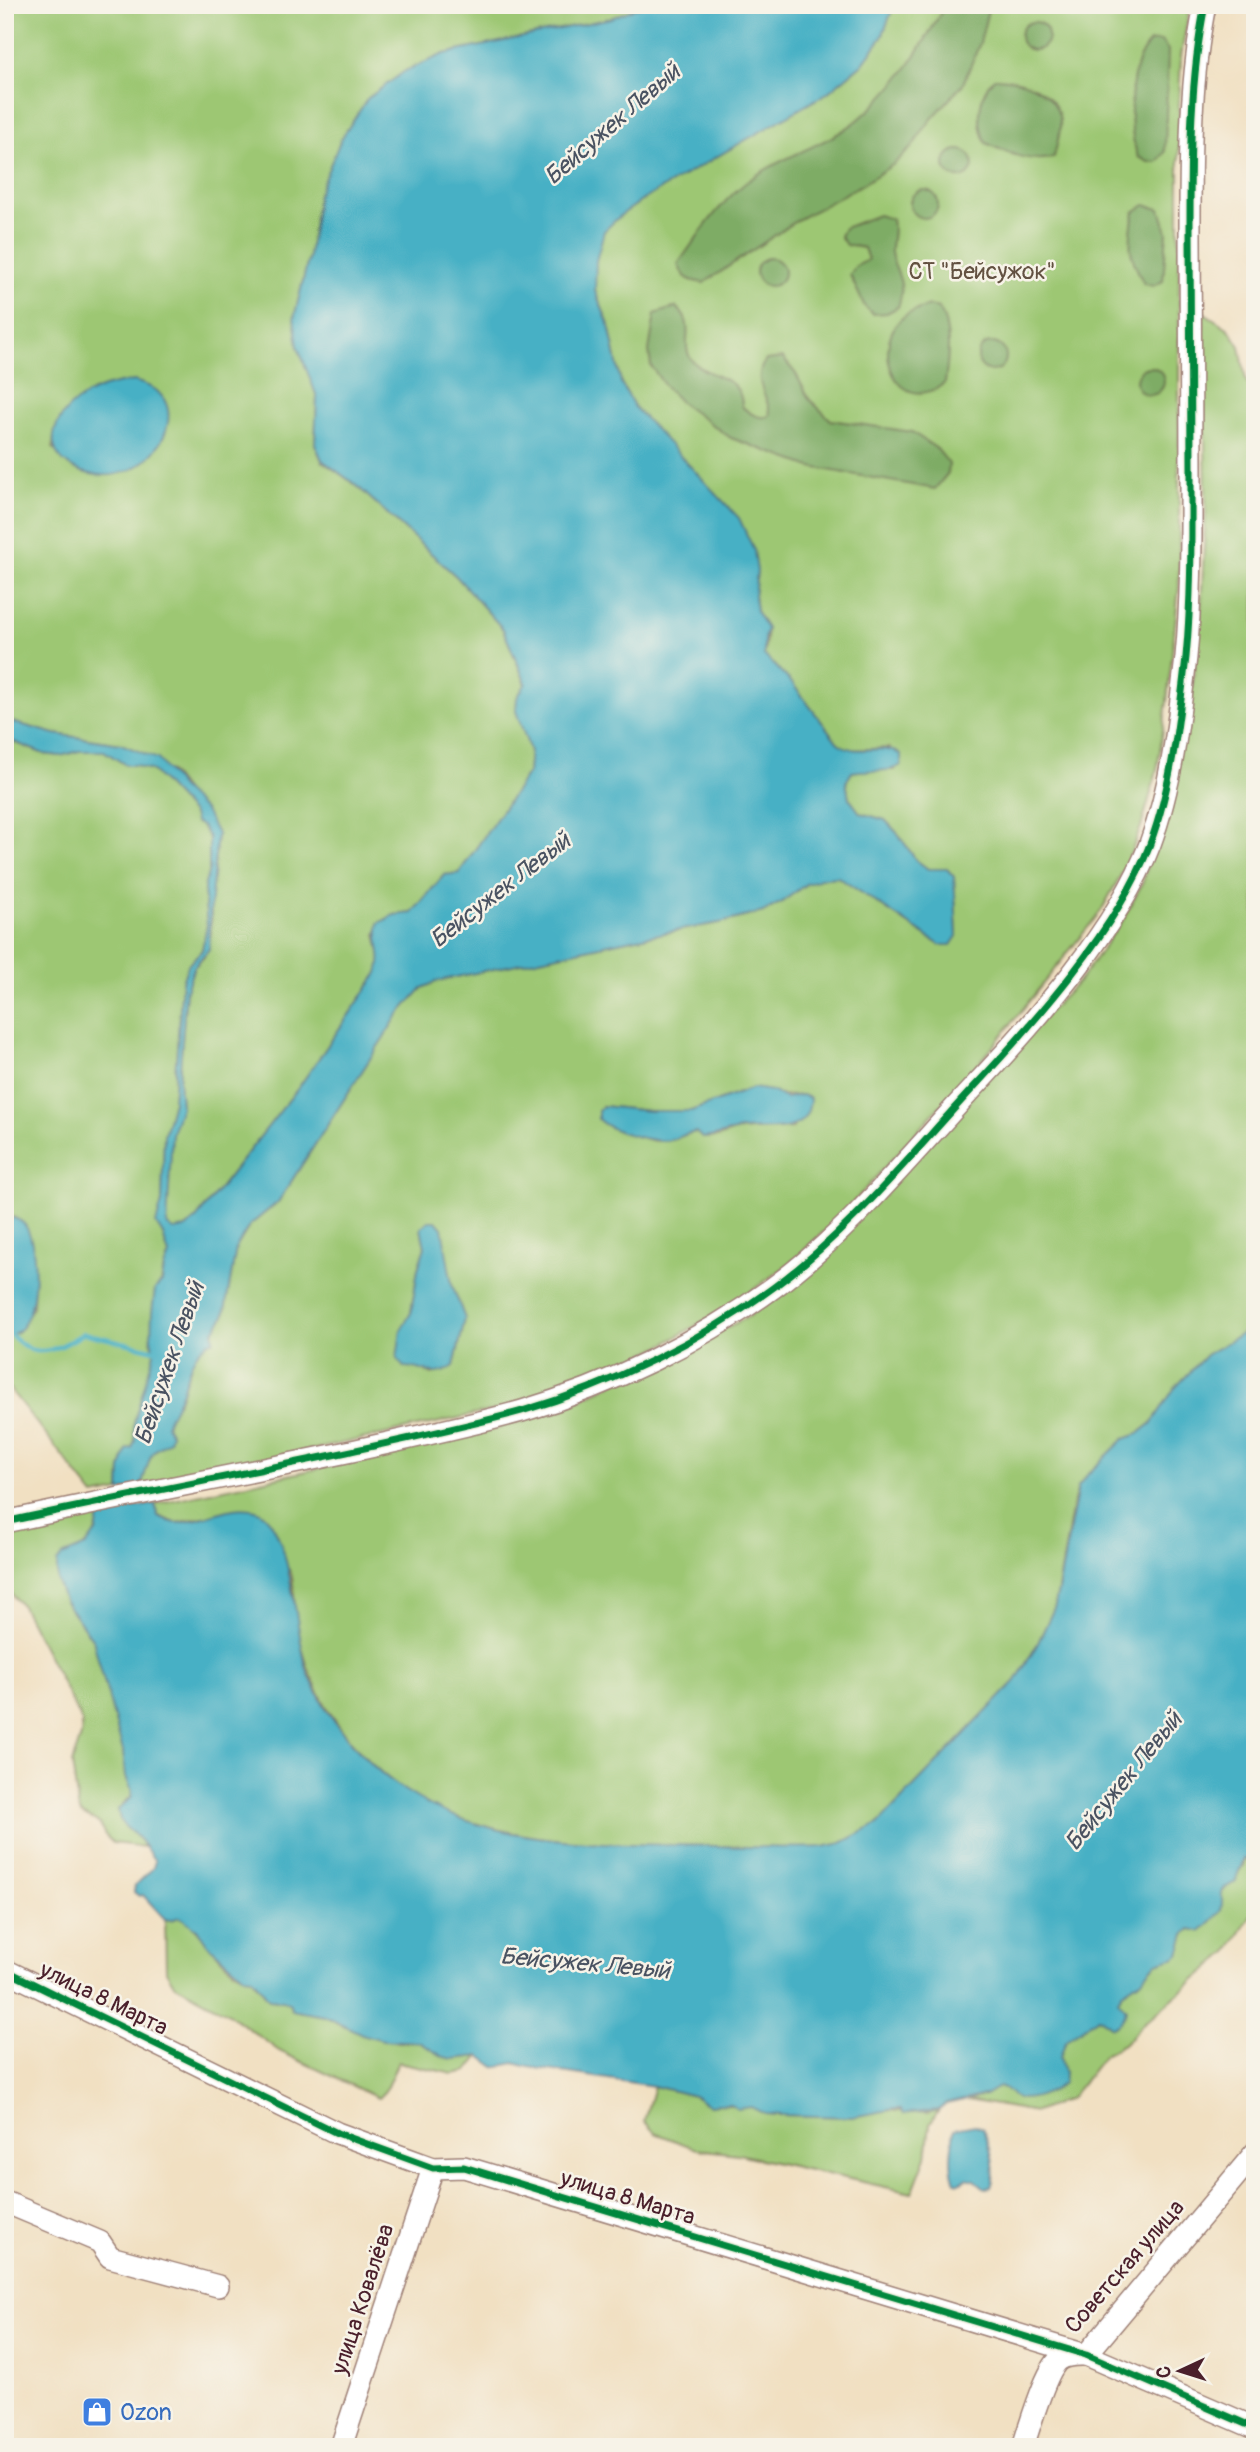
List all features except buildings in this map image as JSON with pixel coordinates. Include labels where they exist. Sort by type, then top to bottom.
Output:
[{"type":"street","points":[[5,1522],[483,1422],[528,1409],[618,1375],[694,1339],[775,1286],[805,1263],[847,1224],[985,1075],[1084,956],[1116,911],[1140,867],[1159,816],[1174,743],[1186,655],[1191,590],[1193,73],[1205,5]]},
{"type":"street","name":"улица 8 Марта","points":[[5,1970],[310,2121],[369,2146],[433,2168],[464,2167],[1086,2356],[1255,2428]]},
{"type":"street","name":"Советская улица","points":[[1023,2447],[1052,2368],[1063,2357],[1086,2356],[1255,2153]]},
{"type":"street","name":"улица Ковалёва","points":[[341,2447],[433,2168]]},
{"type":"street","points":[[5,2202],[100,2242],[110,2257],[218,2286]]},
{"type":"green space","points":[[5,5],[643,5],[611,18],[444,54],[405,71],[318,193],[309,256],[294,318],[317,397],[315,444],[322,461],[356,485],[457,577],[503,629],[526,684],[517,698],[530,751],[528,773],[459,873],[444,875],[412,913],[394,915],[376,934],[382,960],[378,973],[299,1087],[196,1219],[186,1228],[174,1231],[167,1225],[172,1132],[181,1107],[179,1081],[186,990],[194,967],[204,957],[211,934],[211,898],[217,834],[170,772],[121,744],[55,734],[5,720]],"holes":[[[97,390],[109,475],[83,472],[53,448],[60,420],[72,406]]]},
{"type":"green space","name":"СТ \"Бейсужок\"","points":[[894,5],[1190,5],[1181,56],[1179,103],[1179,587],[1157,771],[1127,864],[1101,911],[987,1054],[841,1216],[789,1264],[739,1300],[663,1345],[601,1374],[500,1409],[141,1487],[150,1458],[171,1434],[166,1426],[170,1413],[179,1400],[195,1354],[224,1316],[236,1248],[250,1225],[278,1202],[398,1015],[422,988],[438,981],[763,912],[806,884],[823,878],[838,877],[940,945],[957,936],[954,877],[947,869],[928,869],[916,860],[885,820],[860,813],[849,798],[846,781],[852,772],[866,769],[894,770],[889,748],[849,750],[838,743],[791,682],[764,655],[767,629],[756,611],[754,596],[757,571],[684,461],[635,408],[621,383],[609,325],[595,291],[595,261],[603,231],[621,215],[647,197],[827,93],[862,64],[882,37]],"holes":[[[753,1088],[783,1095],[802,1095],[793,1128],[735,1131],[718,1137],[703,1138],[696,1132],[675,1139],[653,1140],[634,1133],[603,1106],[649,1111],[691,1111]],[[421,1228],[452,1285],[465,1319],[454,1366],[432,1374],[404,1366],[401,1330],[411,1313],[418,1269],[425,1247]]]},
{"type":"green space","points":[[945,5],[987,5],[988,10],[980,43],[963,84],[930,121],[911,148],[894,164],[799,219],[704,283],[685,276],[678,264],[712,217],[732,195],[755,176],[858,120],[897,81],[927,38]]},
{"type":"green space","points":[[1034,22],[1044,26],[1048,36],[1044,46],[1034,50],[1024,46],[1020,36],[1024,26]]},
{"type":"green space","points":[[1161,41],[1168,50],[1165,152],[1157,162],[1148,162],[1138,157],[1134,145],[1131,97],[1142,52],[1150,42]]},
{"type":"green space","points":[[994,78],[1028,84],[1048,97],[1055,106],[1060,129],[1054,157],[1028,158],[986,143],[981,127],[980,109]]},
{"type":"green space","points":[[959,150],[969,154],[973,164],[969,174],[959,178],[949,174],[945,164],[949,154]]},
{"type":"green space","points":[[924,190],[934,194],[938,204],[934,214],[924,218],[914,214],[910,204],[914,194]]},
{"type":"green space","points":[[1145,205],[1160,209],[1167,232],[1163,281],[1153,286],[1144,284],[1131,249],[1134,212]]},
{"type":"green space","points":[[878,215],[892,219],[891,253],[901,291],[898,307],[887,313],[873,314],[865,307],[850,275],[856,266],[868,260],[864,248],[846,245],[840,236],[844,228]]},
{"type":"green space","points":[[770,258],[780,262],[784,272],[780,282],[770,286],[760,282],[756,272],[760,262]]},
{"type":"green space","points":[[929,306],[939,308],[946,325],[948,345],[945,383],[928,392],[914,392],[902,386],[894,376],[888,347],[900,320]]},
{"type":"green space","points":[[676,307],[687,322],[687,344],[691,358],[704,370],[732,384],[741,396],[742,406],[751,414],[759,417],[770,415],[760,374],[766,360],[783,358],[796,374],[809,399],[831,420],[912,432],[937,449],[949,464],[948,473],[935,489],[811,467],[731,438],[681,403],[651,366],[649,351],[655,314]]},
{"type":"green space","points":[[1203,312],[1229,329],[1240,346],[1246,381],[1255,395],[1255,1326],[1206,1355],[1174,1389],[1152,1423],[1138,1434],[1124,1439],[1088,1474],[1078,1487],[1073,1504],[1055,1606],[1016,1681],[878,1824],[860,1835],[840,1844],[812,1849],[586,1842],[551,1839],[483,1826],[419,1800],[375,1767],[332,1715],[317,1689],[302,1649],[291,1573],[274,1552],[234,1510],[176,1523],[158,1516],[155,1504],[477,1434],[557,1411],[750,1316],[1080,980],[1124,918],[1143,882],[1192,688],[1201,610],[1206,505]]},
{"type":"green space","points":[[992,343],[1002,347],[1006,357],[1002,367],[992,371],[982,367],[978,357],[982,347]]},
{"type":"green space","points":[[1150,367],[1160,371],[1164,381],[1160,391],[1150,395],[1140,391],[1136,381],[1140,371]]},
{"type":"green space","points":[[5,741],[44,754],[60,756],[79,751],[104,751],[126,765],[136,765],[153,771],[193,814],[195,822],[202,826],[209,838],[209,870],[204,888],[207,926],[202,950],[188,965],[182,982],[173,1102],[164,1135],[162,1202],[157,1224],[169,1255],[164,1267],[151,1339],[154,1353],[134,1424],[135,1441],[132,1448],[127,1449],[121,1469],[120,1491],[94,1496],[5,1383],[5,1336],[10,1336],[33,1308],[34,1273],[32,1244],[14,1217],[5,1217]]},
{"type":"green space","points":[[100,1513],[96,1530],[89,1542],[57,1563],[64,1600],[93,1640],[100,1660],[123,1751],[126,1777],[132,1791],[131,1797],[123,1804],[136,1835],[145,1847],[113,1843],[99,1823],[81,1814],[72,1763],[81,1736],[82,1721],[22,1606],[5,1587],[5,1532]]},
{"type":"green space","points":[[1245,1858],[1255,1863],[1255,1909],[1228,1952],[1144,2023],[1124,2044],[1104,2055],[1071,2098],[1036,2112],[967,2100],[985,2095],[1000,2085],[1019,2098],[1036,2096],[1057,2088],[1064,2073],[1060,2057],[1066,2040],[1098,2017],[1112,2027],[1121,2005],[1118,2000],[1121,1993],[1142,1979],[1156,1963],[1179,1954],[1185,1934],[1191,1929],[1200,1931],[1215,1916],[1220,1895],[1243,1866]]},
{"type":"green space","points":[[180,1917],[198,1931],[231,1968],[251,1977],[269,1999],[283,2000],[290,2004],[291,2010],[325,2016],[341,2025],[398,2042],[419,2042],[453,2059],[480,2056],[468,2071],[453,2074],[398,2062],[385,2091],[378,2098],[279,2051],[227,2013],[174,1984],[166,1971],[165,1919]]},
{"type":"green space","points":[[654,2086],[694,2096],[710,2106],[719,2104],[752,2107],[765,2114],[852,2117],[884,2110],[927,2113],[939,2110],[930,2124],[926,2157],[912,2193],[738,2154],[697,2149],[655,2133],[644,2121]]},
{"type":"water","name":"Бейсужек Левый","points":[[643,5],[894,5],[882,37],[862,64],[827,93],[647,197],[604,231],[596,261],[595,291],[609,325],[621,383],[635,408],[739,518],[754,550],[757,571],[754,596],[756,611],[767,629],[764,655],[791,682],[838,743],[854,749],[884,749],[901,754],[901,765],[896,768],[852,772],[846,782],[849,798],[860,813],[885,820],[916,860],[928,869],[947,869],[954,877],[957,936],[951,945],[940,945],[838,877],[823,878],[806,884],[763,912],[438,981],[422,988],[398,1015],[278,1202],[250,1225],[244,1234],[236,1248],[224,1316],[213,1332],[214,1340],[199,1350],[190,1366],[182,1392],[166,1425],[171,1434],[169,1441],[154,1451],[141,1487],[120,1491],[121,1469],[127,1449],[132,1448],[135,1441],[134,1424],[154,1353],[151,1339],[155,1289],[162,1282],[169,1255],[163,1235],[156,1224],[162,1202],[164,1135],[173,1102],[182,982],[188,965],[202,950],[207,926],[204,888],[209,870],[209,838],[202,826],[195,822],[193,814],[153,771],[136,765],[126,765],[104,751],[79,751],[60,756],[44,754],[12,741],[5,741],[5,720],[55,734],[121,744],[158,759],[181,788],[205,811],[217,834],[209,949],[194,967],[186,990],[179,1081],[181,1107],[172,1133],[167,1225],[174,1230],[186,1228],[196,1219],[299,1087],[378,973],[379,923],[394,915],[412,913],[444,875],[459,873],[528,773],[530,751],[516,711],[517,698],[526,683],[503,629],[457,577],[356,485],[322,460],[315,444],[317,397],[298,347],[294,318],[309,256],[318,194],[341,139],[368,98],[405,71],[444,54],[611,18]]},
{"type":"water","points":[[134,381],[158,392],[165,401],[168,411],[166,431],[155,450],[133,469],[119,474],[90,474],[69,465],[59,457],[54,436],[63,415],[72,405],[95,391]]},
{"type":"water","points":[[753,1088],[771,1091],[786,1098],[802,1095],[810,1098],[808,1112],[793,1126],[735,1131],[702,1138],[696,1132],[670,1140],[643,1138],[621,1132],[598,1119],[598,1111],[603,1106],[649,1111],[691,1111]]},
{"type":"water","points":[[5,1217],[21,1221],[25,1225],[30,1236],[35,1269],[31,1306],[25,1321],[17,1332],[5,1336]]},
{"type":"water","points":[[428,1221],[436,1221],[442,1228],[452,1285],[465,1319],[454,1366],[435,1373],[404,1367],[397,1358],[401,1330],[411,1313],[418,1269],[425,1247],[421,1228]]},
{"type":"water","name":"Бейсужек Левый","points":[[1255,1326],[1255,1863],[1245,1858],[1243,1860],[1236,1882],[1223,1891],[1220,1912],[1202,1930],[1191,1929],[1185,1934],[1179,1954],[1156,1963],[1142,1979],[1121,1993],[1118,2000],[1126,2009],[1120,2022],[1112,2027],[1098,2017],[1066,2040],[1060,2057],[1064,2073],[1063,2083],[1053,2090],[1025,2099],[1014,2096],[1000,2086],[985,2095],[946,2104],[939,2110],[904,2114],[900,2109],[895,2109],[852,2117],[781,2115],[765,2114],[751,2107],[737,2109],[730,2104],[710,2106],[694,2096],[654,2086],[514,2063],[495,2067],[480,2056],[453,2059],[444,2057],[419,2042],[383,2040],[362,2034],[325,2016],[291,2010],[290,2004],[283,2000],[269,1999],[252,1977],[244,1976],[208,1945],[197,1929],[180,1917],[165,1919],[143,1895],[139,1896],[134,1892],[135,1886],[153,1868],[155,1861],[140,1840],[120,1820],[118,1809],[131,1798],[132,1791],[126,1777],[123,1751],[93,1640],[64,1600],[57,1581],[57,1563],[62,1556],[86,1546],[96,1532],[100,1513],[155,1504],[158,1516],[175,1523],[226,1510],[246,1508],[256,1510],[268,1519],[278,1536],[285,1558],[304,1656],[316,1691],[339,1727],[367,1760],[400,1787],[447,1813],[511,1833],[544,1838],[612,1843],[822,1847],[842,1843],[878,1824],[1016,1681],[1055,1606],[1078,1487],[1124,1439],[1138,1434],[1152,1423],[1174,1389],[1206,1355]]},
{"type":"water","points":[[975,2125],[982,2128],[990,2149],[994,2173],[991,2187],[985,2188],[975,2180],[966,2178],[960,2183],[955,2182],[953,2175],[951,2156],[954,2129]]},
{"type":"waterway","name":"Бейсужек Левый","points":[[5,1330],[25,1347],[39,1351],[59,1347],[84,1333],[159,1351]]},
{"type":"cycle path","points":[[5,1522],[347,1452],[522,1411],[621,1375],[685,1344],[774,1287],[828,1242],[878,1193],[996,1063],[1072,974],[1117,909],[1150,844],[1164,799],[1177,728],[1186,657],[1190,585],[1191,145],[1196,61],[1205,5]]},
{"type":"cycle path","points":[[5,1970],[337,2133],[433,2168],[464,2167],[1086,2355],[1255,2428]]},
{"type":"place","name":"Ozon","points":[[97,2412]]}]
